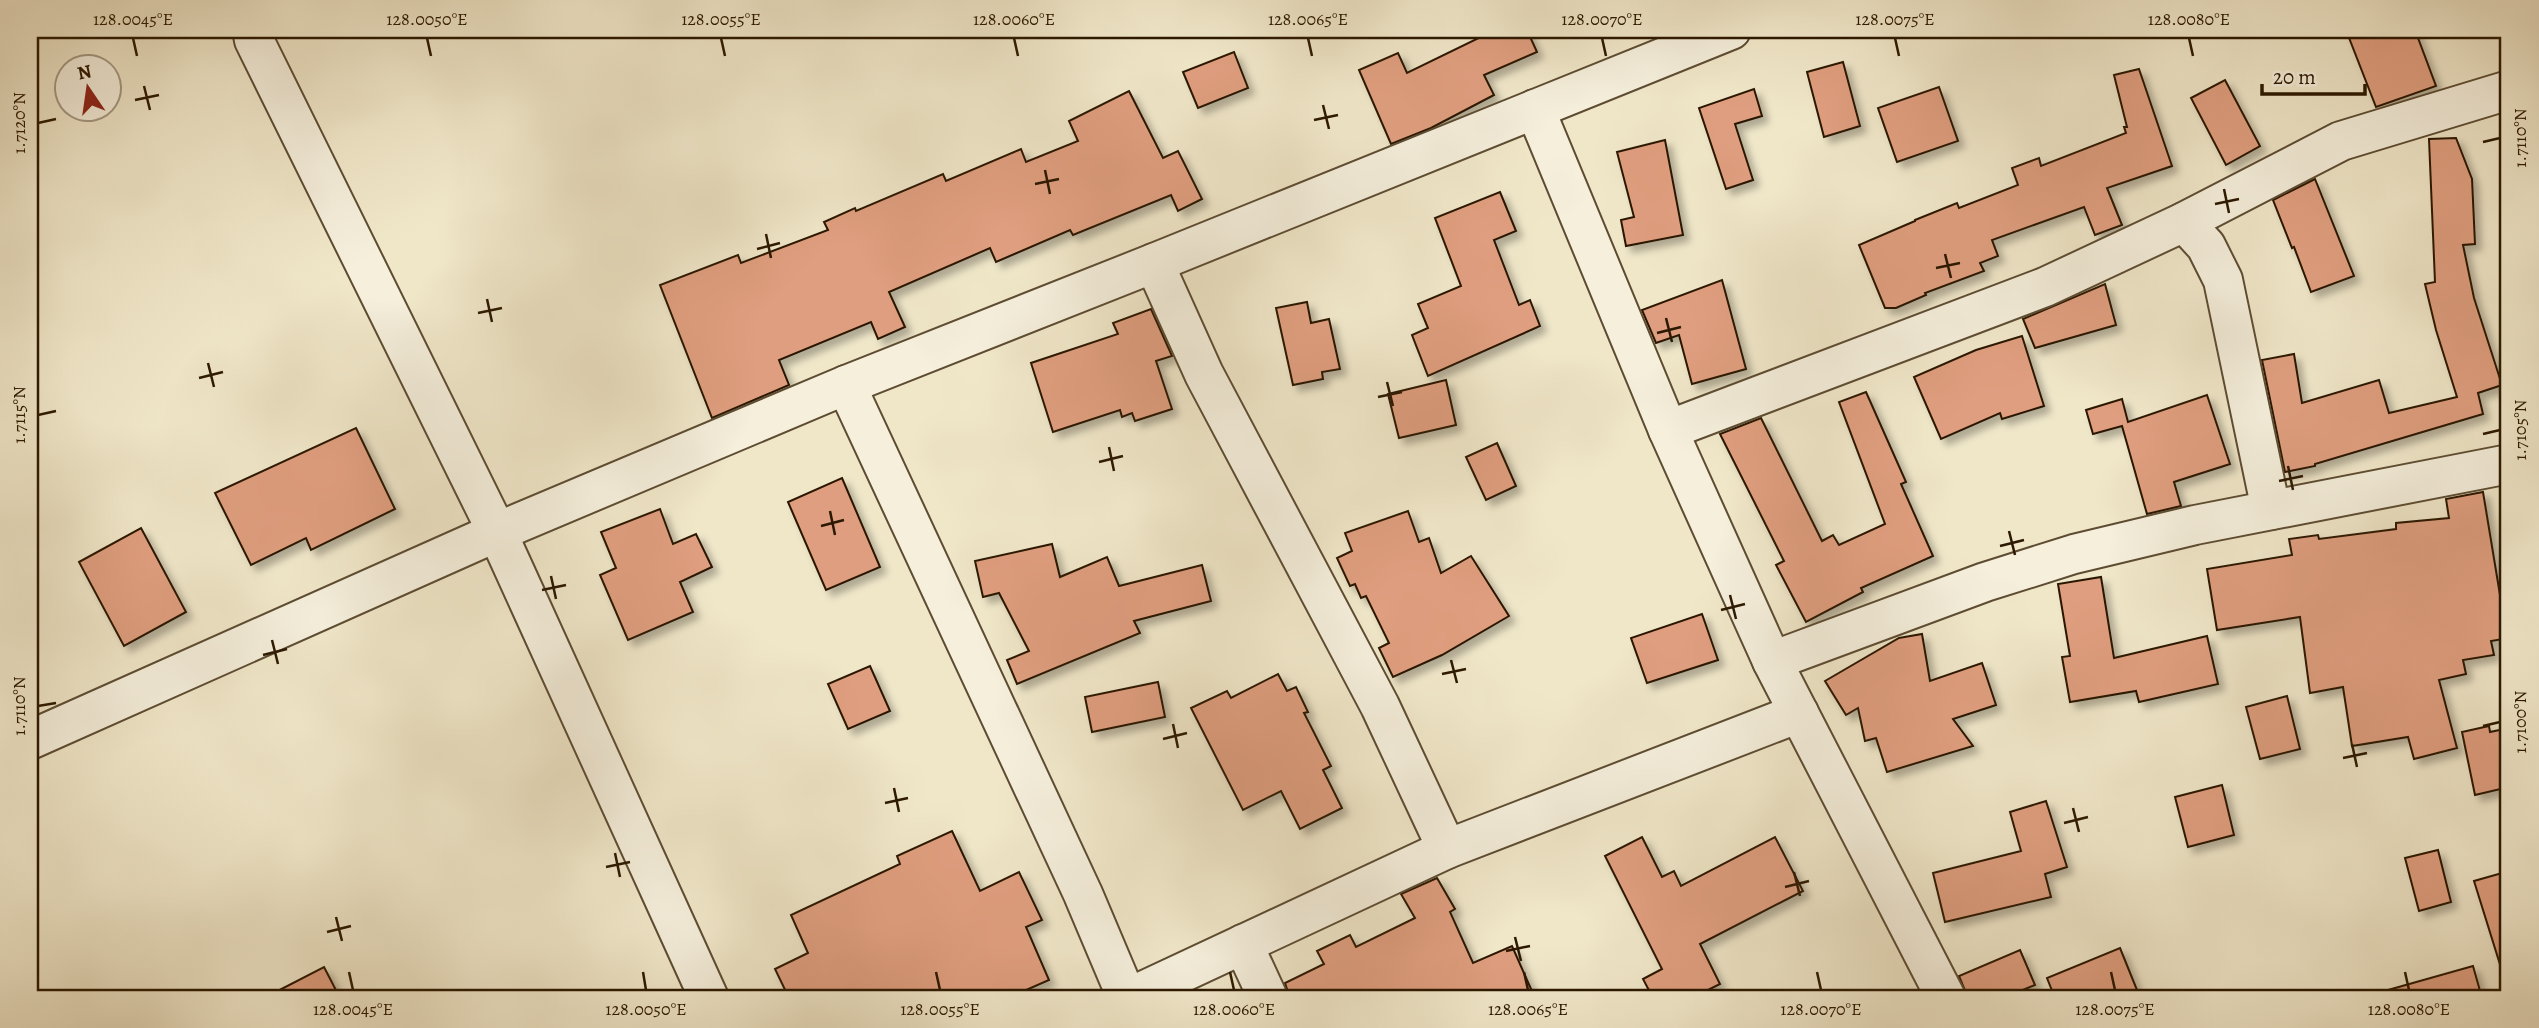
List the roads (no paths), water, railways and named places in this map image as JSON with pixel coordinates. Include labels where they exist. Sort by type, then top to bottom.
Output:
[{"type":"street","points":[[252,30],[254,40],[497,532],[709,998]]},
{"type":"street","points":[[30,740],[497,532],[846,385],[1731,30]]},
{"type":"street","points":[[1668,430],[2045,287],[2184,222],[2341,141],[2509,90]]},
{"type":"street","points":[[1535,109],[1668,430],[1772,661],[1946,998]]},
{"type":"street","points":[[2184,222],[2206,246],[2223,280],[2271,510]]},
{"type":"street","points":[[1154,263],[1205,374],[1380,706],[1447,849]]},
{"type":"street","points":[[846,385],[1083,894],[1128,998],[1447,849],[1799,713]]},
{"type":"street","points":[[1772,661],[1973,587],[2074,554],[2194,525],[2509,464]]},
{"type":"street","points":[[1243,944],[1268,998]]}]
